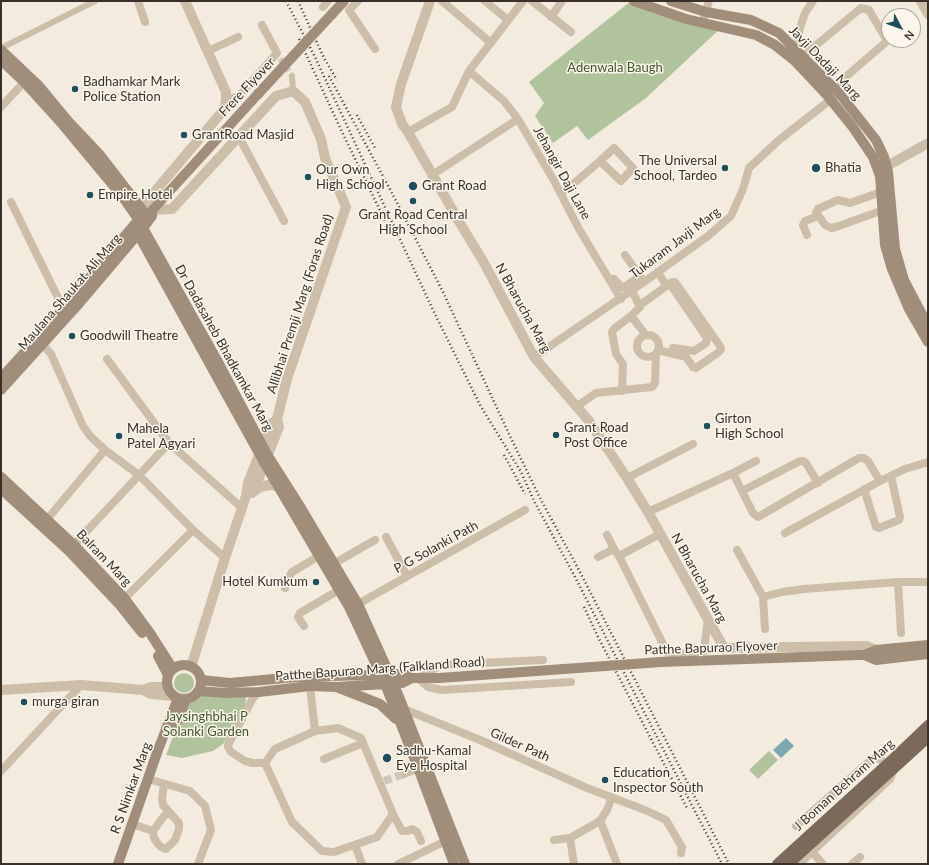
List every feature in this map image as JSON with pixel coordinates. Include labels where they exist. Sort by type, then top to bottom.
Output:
[{"type":"main road","name":"Frere Flyover","points":[[145,217],[344,1]]},
{"type":"main road","name":"Javji Dadaji Marg","points":[[671,1],[706,12],[751,20],[779,33],[837,90],[876,140],[884,157],[881,192],[885,245],[928,342]]},
{"type":"main road","name":"Javji Dadaji Marg","points":[[636,2],[701,23],[756,35],[774,45],[795,61],[831,100],[852,126],[883,171],[895,249],[896,267]]},
{"type":"main road","name":"Dr Dadasaheb Bhadkamkar Marg","points":[[1,49],[39,86],[68,121],[100,155],[145,217],[278,486],[349,607],[390,684]]},
{"type":"main road","name":"Dr Dadasaheb Bhadkamkar Marg","points":[[1,60],[24,82],[63,125],[117,190],[145,217]]},
{"type":"main road","name":"Maulana Shaukat Ali Marg","points":[[1,378],[145,217]]},
{"type":"main road","name":"Maulana Shaukat Ali Marg","points":[[1,390],[42,344],[145,217]]},
{"type":"main road","name":"Javji Dadaji Marg","points":[[913,307],[928,326]]},
{"type":"main road","name":"Dr Dadasaheb Bhadkamkar Marg","points":[[264,455],[301,508],[358,604],[385,674]]},
{"type":"main road","name":"Balram Marg","points":[[1,478],[7,490],[71,548],[122,602],[148,634],[171,672]]},
{"type":"main road","points":[[862,655],[876,650],[928,645]]},
{"type":"main road","points":[[862,655],[876,660],[928,654]]},
{"type":"main road","name":"Patthe Bapurao Flyover","points":[[564,669],[661,662],[862,655]]},
{"type":"main road","points":[[182,666],[191,667],[196,670],[200,680],[198,691],[194,695],[179,698],[167,687],[171,672],[182,666]]},
{"type":"main road","name":"Patthe Bapurao Marg (Falkland Road)","points":[[198,691],[230,688],[259,692],[310,686],[337,687],[402,683],[415,678],[439,678],[564,669]]},
{"type":"main road","points":[[200,680],[230,688],[296,677],[404,674],[415,678]]},
{"type":"main road","points":[[390,684],[404,709],[465,864]]},
{"type":"main road","points":[[390,684],[399,722],[454,864]]},
{"type":"main road","points":[[337,687],[380,704],[399,722]]},
{"type":"main road","name":"R S Nimkar Marg","points":[[123,864],[179,698]]},
{"type":"main road","name":"J Boman Behram Marg","points":[[891,767],[928,725]]},
{"type":"main road","name":"J Boman Behram Marg","points":[[777,864],[834,818],[891,767],[928,738]]},
{"type":"main road","name":"J Boman Behram Marg","points":[[789,864],[834,818]]},
{"type":"main road","name":"R S Nimkar Marg","points":[[118,864],[135,825]]},
{"type":"street","points":[[1,49],[95,1]]},
{"type":"street","points":[[138,1],[145,22]]},
{"type":"street","points":[[145,217],[225,106],[226,92],[185,1]]},
{"type":"street","points":[[358,1],[350,10],[375,49]]},
{"type":"street","name":"N Bharucha Marg","points":[[430,1],[401,84],[396,107],[402,124],[464,230],[484,261],[534,357],[589,421],[627,478],[648,512],[724,648]]},
{"type":"street","points":[[442,1],[491,43]]},
{"type":"street","points":[[484,1],[508,20]]},
{"type":"street","points":[[408,132],[452,107],[469,71],[523,1]]},
{"type":"street","points":[[532,1],[570,32]]},
{"type":"street","points":[[551,17],[562,1]]},
{"type":"street","points":[[701,23],[709,1]]},
{"type":"street","points":[[799,53],[800,28],[805,13],[813,1]]},
{"type":"street","points":[[920,1],[928,14]]},
{"type":"street","name":"Tukaram Javji Marg","points":[[534,357],[621,299],[632,291],[642,279],[658,273],[708,236],[731,216],[743,189],[749,168],[779,140],[831,100],[837,90],[886,42],[886,38],[869,10],[861,8],[799,53]]},
{"type":"street","points":[[226,99],[238,97],[279,56],[262,25]]},
{"type":"street","points":[[208,51],[238,37]]},
{"type":"street","name":"Jehangir Daji Lane","points":[[469,71],[504,101],[518,120],[579,229],[621,299]]},
{"type":"street","points":[[145,217],[172,209],[276,96],[293,91],[292,76]]},
{"type":"street","points":[[1,106],[24,82]]},
{"type":"street","name":"Allibhai Premji Marg (Foras Road)","points":[[191,667],[246,496],[256,485],[264,455],[279,427],[277,419],[287,379],[346,207],[325,158],[321,139],[305,102],[293,91]]},
{"type":"street","points":[[432,175],[518,120]]},
{"type":"street","points":[[239,137],[284,222]]},
{"type":"street","points":[[883,171],[928,146]]},
{"type":"street","points":[[560,194],[579,180],[600,161]]},
{"type":"street","points":[[881,192],[850,203],[838,200],[818,209],[816,212],[828,227],[836,227],[883,210]]},
{"type":"street","points":[[11,202],[64,308]]},
{"type":"street","points":[[807,235],[803,225],[805,221],[818,216]]},
{"type":"street","points":[[605,273],[609,272],[619,286],[622,287],[642,279],[625,255]]},
{"type":"street","points":[[658,273],[707,338],[706,343],[694,351],[673,348]]},
{"type":"street","points":[[576,407],[596,393],[622,391],[650,388],[654,386],[657,352],[659,344],[658,340],[651,335],[646,335],[640,338],[638,342],[638,350],[644,356],[649,357],[657,352],[686,357],[696,368],[719,352],[721,349],[720,346],[676,283],[673,282],[668,285],[640,305],[639,309],[612,332],[616,354],[623,364],[622,391]]},
{"type":"street","points":[[621,299],[622,287]]},
{"type":"street","points":[[632,291],[640,305]]},
{"type":"street","points":[[631,316],[646,335]]},
{"type":"street","points":[[42,344],[51,354],[86,432],[105,450],[139,475],[194,530],[225,558]]},
{"type":"street","points":[[106,359],[169,443],[242,508]]},
{"type":"street","points":[[71,548],[169,443]]},
{"type":"street","points":[[627,478],[693,444]]},
{"type":"street","points":[[45,523],[105,450]]},
{"type":"street","points":[[733,473],[753,513],[758,517],[859,458],[864,458],[868,461],[880,481]]},
{"type":"street","points":[[648,512],[756,461]]},
{"type":"street","points":[[742,492],[800,461],[806,463],[818,483]]},
{"type":"street","points":[[785,533],[890,476],[905,469],[928,462]]},
{"type":"street","points":[[864,490],[876,527],[879,528],[899,520],[900,517],[890,476]]},
{"type":"street","points":[[246,496],[260,487],[269,485],[278,486]]},
{"type":"street","name":"P G Solanki Path","points":[[358,604],[525,510]]},
{"type":"street","points":[[122,602],[194,530]]},
{"type":"street","points":[[598,557],[616,552],[660,534]]},
{"type":"street","points":[[607,535],[668,654],[681,654],[724,648],[866,646],[876,650]]},
{"type":"street","points":[[386,537],[407,576]]},
{"type":"street","points":[[335,562],[375,540]]},
{"type":"street","points":[[737,550],[762,597],[765,629]]},
{"type":"street","points":[[285,588],[286,582],[292,572],[319,556]]},
{"type":"street","points":[[762,597],[804,589],[898,582],[928,582]]},
{"type":"street","points":[[898,582],[901,632]]},
{"type":"street","points":[[304,626],[298,617],[300,613],[339,590]]},
{"type":"street","points":[[704,650],[708,620]]},
{"type":"street","points":[[543,660],[441,665],[415,678],[428,687],[442,690],[571,682]]},
{"type":"street","points":[[1,690],[80,685],[143,690],[151,694],[179,698]]},
{"type":"street","points":[[1,771],[80,685]]},
{"type":"street","points":[[310,686],[315,731]]},
{"type":"street","points":[[143,690],[151,687],[167,687]]},
{"type":"street","points":[[259,692],[253,698],[228,745],[228,748],[231,752],[245,760],[253,763],[265,763]]},
{"type":"street","name":"Gilder Path","points":[[404,709],[480,740],[587,788],[627,802],[666,820],[682,847],[681,853]]},
{"type":"street","points":[[265,763],[275,749],[315,731],[338,728],[361,738],[382,782],[393,814],[402,832],[408,831],[412,828],[417,832],[421,841]]},
{"type":"street","points":[[324,759],[363,742]]},
{"type":"street","points":[[796,826],[872,759],[878,758],[891,767],[890,779],[799,864]]},
{"type":"street","points":[[265,763],[292,822],[322,851],[334,852],[377,837],[393,814]]},
{"type":"street","points":[[404,774],[418,768]]},
{"type":"street","points":[[151,780],[190,791],[205,806],[211,830],[198,864]]},
{"type":"street","points":[[164,784],[162,799],[163,805],[179,823],[179,829],[175,840],[166,849],[160,847],[154,838],[153,832],[164,816],[170,813]]},
{"type":"street","points":[[554,840],[570,838],[600,820],[607,810],[612,797]]},
{"type":"street","points":[[600,820],[617,864]]},
{"type":"street","points":[[135,825],[153,832]]},
{"type":"street","points":[[398,864],[454,837]]},
{"type":"street","points":[[570,838],[574,864]]},
{"type":"street","points":[[355,845],[362,864]]},
{"type":"street","points":[[812,852],[823,864]]},
{"type":"street","points":[[852,864],[860,857]]},
{"type":"green space","name":"Adenwala Baugh","points":[[631,1],[723,26],[646,98],[588,140],[577,126],[553,143],[535,116],[544,103],[529,82]]},
{"type":"green space","points":[[184,673],[191,676],[194,683],[191,690],[184,693],[177,690],[174,683],[177,676]]},
{"type":"green space","name":"Jaysinghbhai P Solanki Garden","points":[[211,689],[245,691],[246,700],[243,714],[234,728],[223,744],[213,751],[182,758],[166,755],[185,705]]},
{"type":"green space","points":[[769,751],[778,760],[758,779],[749,770]]},
{"type":"water","points":[[786,738],[794,746],[781,758],[773,750]]},
{"type":"tunnel","points":[[280,59],[292,76]]},
{"type":"tunnel","points":[[384,781],[404,774]]},
{"type":"railway","points":[[286,1],[314,55],[433,310],[480,405],[521,472],[534,501],[574,575],[722,864]]},
{"type":"railway","points":[[298,1],[324,58],[337,80]]},
{"type":"railway","points":[[299,39],[388,227]]},
{"type":"railway","points":[[329,76],[443,292],[540,498],[580,572],[729,864]]},
{"type":"railway","points":[[357,115],[375,148]]},
{"type":"railway","points":[[504,455],[525,494]]},
{"type":"railway","points":[[584,607],[598,637],[687,808]]},
{"type":"place","name":"Badhamkar Mark Police Station","points":[[75,89]]},
{"type":"place","name":"GrantRoad Masjid","points":[[184,135]]},
{"type":"place","name":"The Universal School, Tardeo","points":[[725,168]]},
{"type":"place","name":"Bhatia","points":[[816,168]]},
{"type":"place","name":"Our Own High School","points":[[308,177]]},
{"type":"place","name":"Grant Road","points":[[413,186]]},
{"type":"place","name":"Empire Hotel","points":[[90,195]]},
{"type":"place","name":"Grant Road Central High School","points":[[413,201]]},
{"type":"place","name":"Goodwill Theatre","points":[[72,336]]},
{"type":"place","name":"Girton High School","points":[[707,426]]},
{"type":"place","name":"Grant Road Post Office","points":[[556,435]]},
{"type":"place","name":"Mahela Patel Agyari","points":[[119,436]]},
{"type":"place","name":"Hotel Kumkum","points":[[316,582]]},
{"type":"place","name":"murga giran","points":[[24,702]]},
{"type":"place","name":"Sadhu-Kamal Eye Hospital","points":[[387,758]]},
{"type":"place","name":"Education Inspector South","points":[[605,780]]}]
